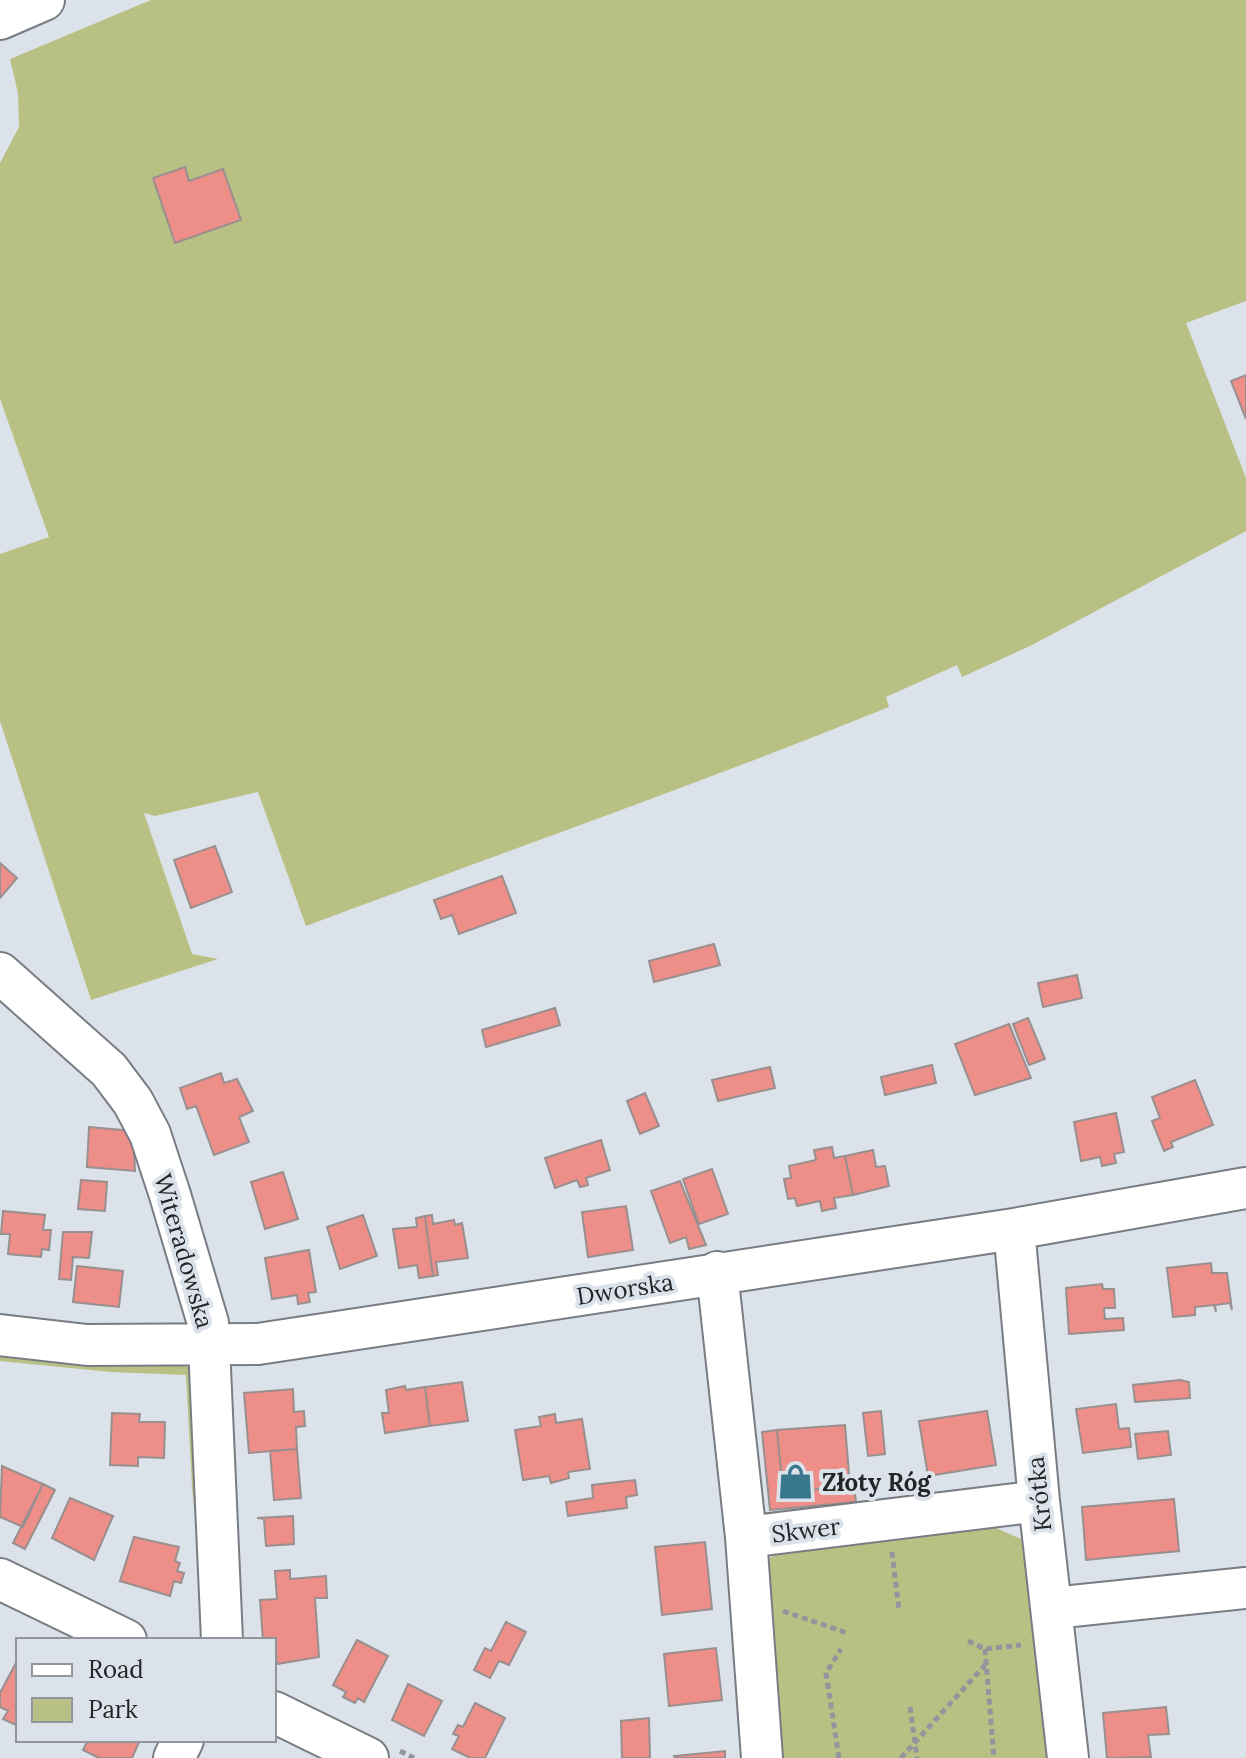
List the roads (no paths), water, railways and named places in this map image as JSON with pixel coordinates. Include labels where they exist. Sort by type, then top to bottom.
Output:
[{"type":"street","points":[[1,15],[44,0]]},
{"type":"street","name":"Witeradowska","points":[[0,973],[109,1070],[133,1102],[150,1134],[208,1323],[222,1638]]},
{"type":"street","name":"Dworska","points":[[0,1335],[87,1345],[209,1347],[258,1344],[1014,1229],[1246,1188]]},
{"type":"street","name":"Krótka","points":[[1014,1229],[1039,1501],[1068,1758]]},
{"type":"street","points":[[717,1272],[746,1537]]},
{"type":"street","name":"Skwer","points":[[762,1758],[746,1537],[1039,1501]]},
{"type":"street","points":[[0,1579],[122,1638]]},
{"type":"street","points":[[1054,1624],[1246,1588]]},
{"type":"street","points":[[276,1713],[368,1758]]},
{"type":"place","name":"Złoty Róg","points":[[796,1482]]}]
